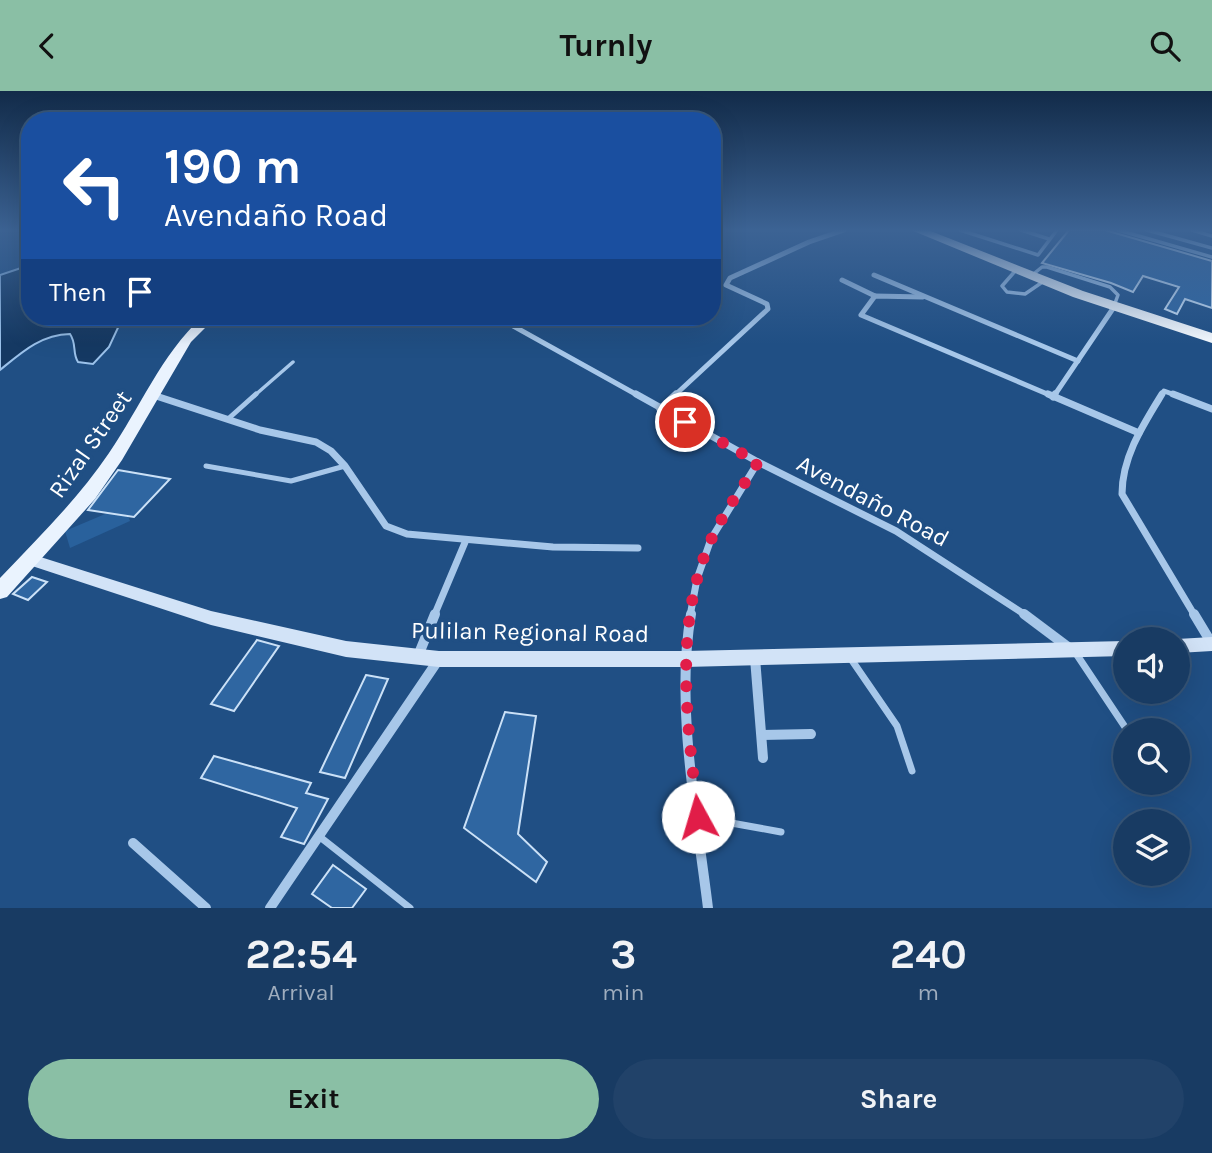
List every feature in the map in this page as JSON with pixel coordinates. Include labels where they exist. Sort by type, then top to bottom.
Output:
[{"type":"highway","points":[[1011,268],[1114,307],[1212,338]]},
{"type":"main road","name":"Rizal Street","points":[[0,591],[32,560],[89,494],[185,340],[200,326]]},
{"type":"main road","name":"Pulilan Regional Road","points":[[32,560],[211,618],[346,649],[439,659],[685,659],[1113,650]]},
{"type":"main road","points":[[1190,645],[1212,644]]},
{"type":"street","points":[[660,409],[768,309],[767,304],[726,285],[730,278],[751,268]]},
{"type":"street","points":[[874,275],[1078,361]]},
{"type":"street","points":[[842,279],[875,296],[923,296]]},
{"type":"street","points":[[875,296],[861,315],[1139,433]]},
{"type":"street","points":[[1053,397],[1114,307]]},
{"type":"street","name":"Avendaño Road","points":[[513,326],[758,462],[897,531],[952,564],[1075,652]]},
{"type":"street","points":[[1212,409],[1164,391],[1139,433],[1120,480],[1122,494],[1212,644]]},
{"type":"street","points":[[153,395],[228,419],[316,442],[331,451],[345,466],[386,526],[407,534],[553,547],[638,548]]},
{"type":"street","points":[[708,908],[685,659],[693,593],[711,540],[758,462]]},
{"type":"street","points":[[418,657],[466,540]]},
{"type":"street","points":[[755,658],[763,758]]},
{"type":"street","points":[[270,908],[439,659]]},
{"type":"street","points":[[762,735],[811,734]]},
{"type":"street","points":[[133,843],[206,908]]},
{"type":"lane","points":[[1016,270],[1002,286],[1007,292],[1025,295],[1037,279]]},
{"type":"lane","points":[[228,419],[293,362]]},
{"type":"lane","points":[[206,466],[291,481],[345,466]]},
{"type":"lane","points":[[1075,652],[1119,718]]},
{"type":"lane","points":[[849,656],[897,726],[912,771]]},
{"type":"lane","points":[[698,817],[782,832]]},
{"type":"lane","points":[[320,837],[410,908]]},
{"type":"shaded area","points":[[21,268],[21,326],[119,326],[109,347],[93,364],[78,362],[70,334],[59,335],[40,341],[0,370],[0,275]]},
{"type":"shaded area","points":[[124,506],[130,521],[70,548],[65,531]]},
{"type":"building","points":[[1060,268],[1212,268],[1212,308],[1185,299],[1177,314],[1165,309],[1179,287],[1143,276],[1133,292]]},
{"type":"building","points":[[118,470],[170,479],[134,517],[88,510]]},
{"type":"building","points":[[32,577],[47,582],[28,600],[13,594]]},
{"type":"building","points":[[257,640],[279,646],[234,711],[211,704]]},
{"type":"building","points":[[366,675],[388,679],[345,778],[320,772]]},
{"type":"building","points":[[505,712],[536,716],[518,834],[547,862],[536,882],[464,828]]},
{"type":"building","points":[[214,756],[311,783],[306,793],[328,799],[304,844],[281,837],[297,808],[201,778]]},
{"type":"building","points":[[333,865],[366,889],[352,908],[332,908],[312,894]]},
{"type":"route","points":[[685,422],[758,462],[711,540],[693,593],[685,659],[698,817]]}]
